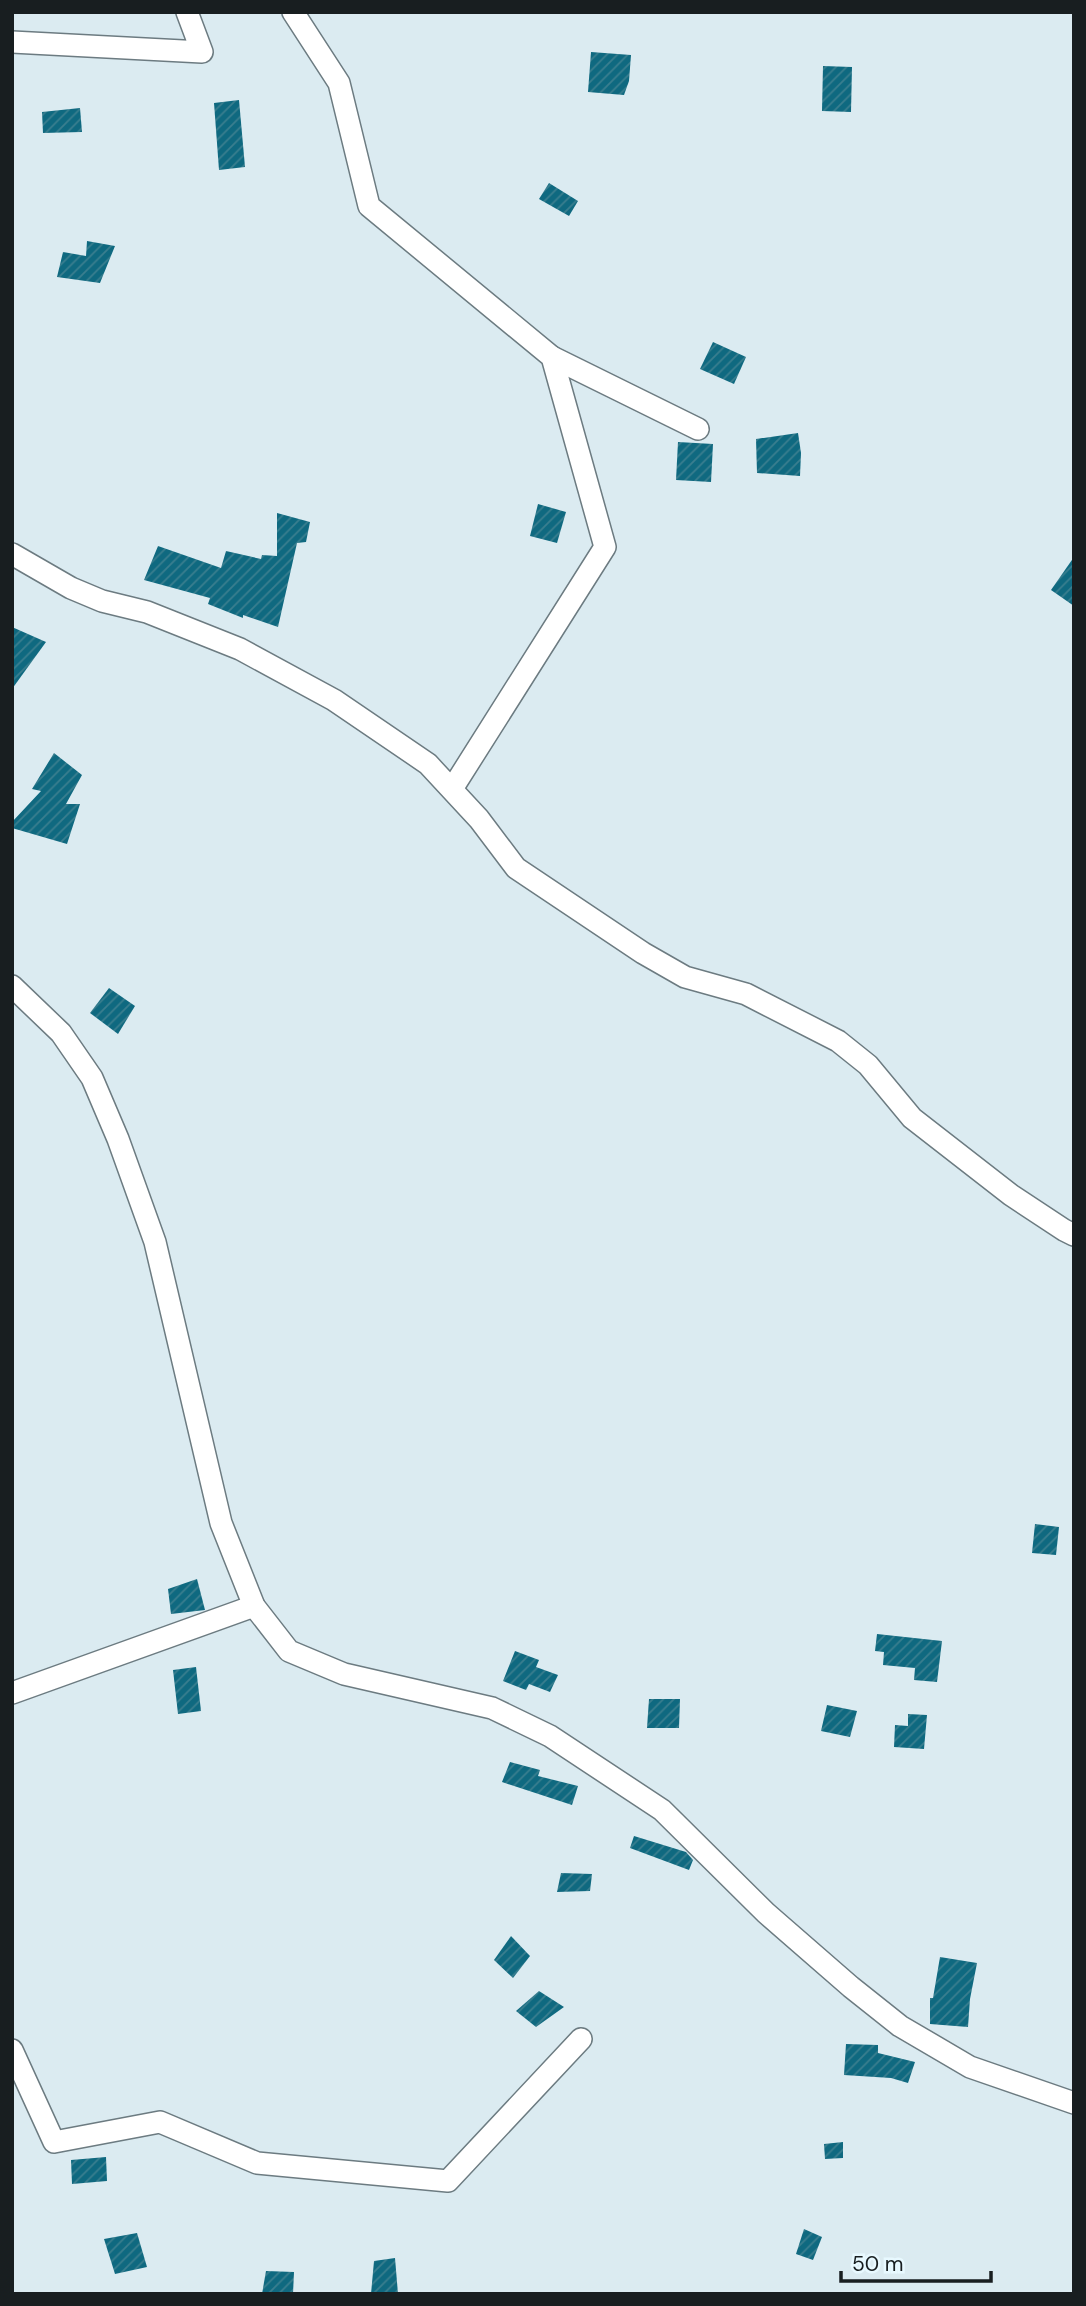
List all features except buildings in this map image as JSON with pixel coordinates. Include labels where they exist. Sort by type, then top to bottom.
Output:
[{"type":"street","points":[[12,41],[202,52],[187,12]]},
{"type":"street","points":[[293,12],[339,83],[369,206],[552,357],[698,429]]},
{"type":"street","points":[[452,789],[605,547],[552,357]]},
{"type":"street","points":[[12,555],[81,593],[147,612],[240,649],[334,700],[428,764],[479,819],[516,868],[643,953],[685,977],[746,995],[838,1041],[868,1065],[912,1118],[1011,1195],[1074,1235]]},
{"type":"street","points":[[12,986],[61,1033],[92,1078],[118,1139],[155,1242],[184,1375],[221,1523],[254,1606],[289,1651],[344,1674],[492,1708],[551,1735],[662,1810],[766,1913],[900,2026],[970,2067],[1074,2103]]},
{"type":"street","points":[[12,1693],[254,1606]]},
{"type":"street","points":[[12,2050],[54,2142],[160,2122],[257,2163],[448,2181],[581,2039]]}]
